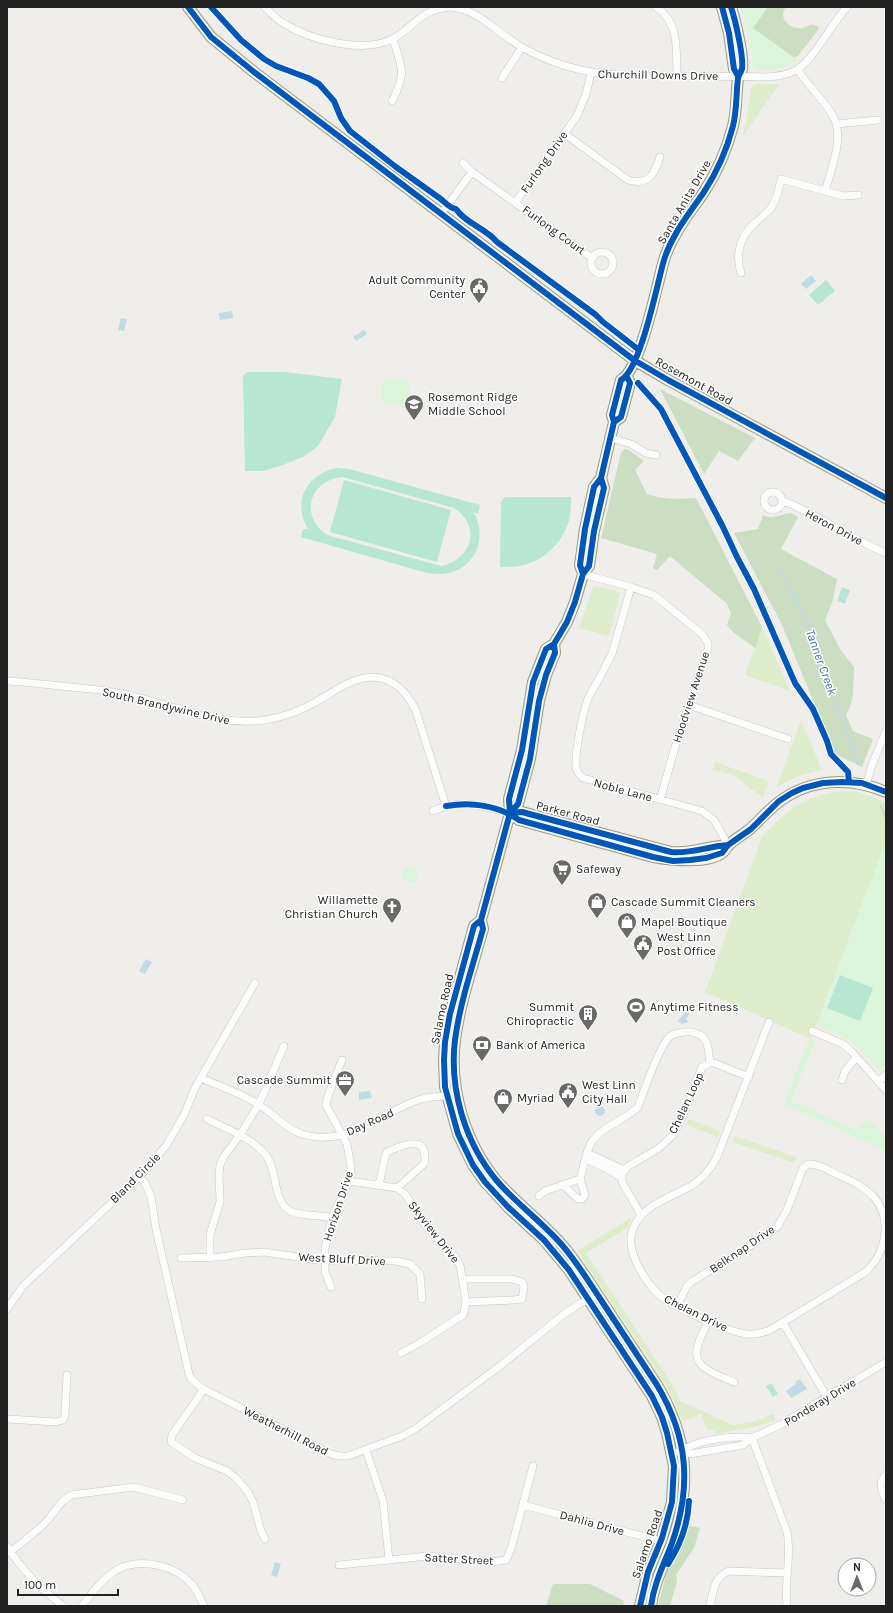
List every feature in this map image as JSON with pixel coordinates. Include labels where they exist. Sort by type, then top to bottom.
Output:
[{"type":"main road","name":"Rosemont Road","points":[[188,7],[207,32],[224,48],[634,360],[668,380],[886,498]]},
{"type":"main road","name":"Santa Anita Drive","points":[[722,7],[729,33],[734,69],[738,76]]},
{"type":"main road","name":"Santa Anita Drive","points":[[634,360],[645,333],[664,260],[671,241],[704,192],[722,157],[733,124],[737,100],[738,76],[742,69],[731,7]]},
{"type":"main road","name":"Salamo Road","points":[[634,360],[627,377],[621,380],[612,414],[614,422],[601,478],[604,488],[594,531],[589,566],[583,574],[579,592],[571,613],[554,644],[546,649],[533,682],[522,750],[509,799],[510,813],[481,920],[483,928],[461,1008],[455,1040],[453,1095],[470,1137],[488,1169],[505,1190],[562,1245],[578,1265],[593,1297],[652,1396],[677,1452],[684,1482],[681,1511],[671,1545],[660,1571],[651,1606]]},
{"type":"main road","name":"Parker Road","points":[[510,813],[522,812],[671,852],[691,852],[728,845],[747,832],[779,801],[798,790],[829,782],[866,785],[886,792]]},
{"type":"main road","name":"Salamo Road","points":[[640,1606],[648,1572],[669,1517],[677,1452]]},
{"type":"street","name":"Churchill Downs Drive","points":[[265,7],[276,18],[293,29],[333,42],[352,46],[383,44],[393,39],[423,15],[433,10],[450,7],[465,10],[480,17],[522,47],[557,63],[591,73],[622,76],[773,77],[782,76],[798,70]]},
{"type":"street","points":[[656,7],[667,16],[674,28],[676,40],[677,76]]},
{"type":"street","points":[[825,191],[837,143],[838,134],[836,124],[833,116],[798,70],[847,7]]},
{"type":"street","points":[[392,101],[400,86],[403,72],[393,39]]},
{"type":"street","points":[[502,78],[522,47]]},
{"type":"street","name":"Furlong Drive","points":[[463,163],[472,172],[515,202],[577,116],[582,105],[591,73]]},
{"type":"street","points":[[836,124],[878,120]]},
{"type":"street","points":[[565,134],[628,180],[633,182],[639,182],[652,176],[657,168],[660,158]]},
{"type":"street","points":[[441,214],[472,172]]},
{"type":"street","points":[[740,273],[738,257],[741,241],[749,228],[766,213],[773,204],[781,179],[843,196],[858,195]]},
{"type":"street","name":"Furlong Court","points":[[515,202],[592,258]]},
{"type":"street","points":[[611,438],[631,444],[646,453],[656,455]]},
{"type":"street","name":"Heron Drive","points":[[783,501],[799,507],[870,546],[886,553]]},
{"type":"street","name":"Hoodview Avenue","points":[[583,574],[654,595],[702,634],[707,640],[708,649],[674,747],[660,800]]},
{"type":"street","name":"Noble Lane","points":[[631,587],[612,654],[585,706],[576,765],[578,772],[583,778],[707,814],[716,824],[728,845]]},
{"type":"street","name":"South Brandywine Drive","points":[[7,680],[114,692],[212,719],[243,722],[266,720],[285,715],[313,704],[352,681],[366,677],[378,678],[391,682],[402,688],[411,699],[446,806]]},
{"type":"street","points":[[689,705],[788,739]]},
{"type":"street","points":[[866,785],[886,731]]},
{"type":"street","points":[[433,811],[446,806],[473,804],[510,813]]},
{"type":"street","name":"Bland Circle","points":[[7,1309],[23,1286],[139,1178],[166,1146],[184,1115],[195,1088],[255,983]]},
{"type":"street","name":"Chelan Drive","points":[[769,1022],[749,1077],[712,1167],[692,1185],[652,1206],[641,1215],[635,1224],[631,1238],[633,1253],[647,1280],[656,1292],[677,1306],[708,1321],[746,1334],[763,1333],[783,1323],[851,1282],[869,1269],[880,1254],[885,1236],[882,1210],[872,1196],[860,1185],[814,1164],[808,1164]]},
{"type":"street","points":[[812,1031],[843,1044],[886,1090]]},
{"type":"street","name":"Chelan Loop","points":[[564,1184],[565,1187],[578,1199],[582,1199],[585,1196],[580,1179],[589,1146],[598,1135],[632,1114],[638,1107],[663,1046],[670,1036],[680,1032],[692,1032],[700,1035],[708,1044],[710,1063]]},
{"type":"street","points":[[210,1258],[210,1234],[220,1202],[220,1165],[224,1156],[240,1135],[258,1104],[284,1046]]},
{"type":"street","points":[[842,1080],[845,1071],[856,1058]]},
{"type":"street","name":"Horizon Drive","points":[[331,1287],[325,1272],[325,1248],[332,1218],[348,1182],[351,1168],[351,1158],[347,1144],[326,1105],[342,1060]]},
{"type":"street","name":"Chelan Loop","points":[[624,1170],[659,1148],[672,1136],[681,1120],[702,1068],[710,1063],[749,1077]]},
{"type":"street","points":[[878,1082],[886,1075]]},
{"type":"street","name":"Day Road","points":[[201,1078],[258,1104],[292,1130],[314,1137],[333,1137],[343,1135],[365,1127],[422,1099],[453,1095]]},
{"type":"street","points":[[207,1119],[240,1135],[260,1149],[269,1160],[280,1200],[289,1210],[296,1213],[332,1218]]},
{"type":"street","points":[[348,1182],[397,1188],[424,1164],[426,1160],[423,1147],[419,1144],[413,1144],[387,1152],[379,1185]]},
{"type":"street","points":[[587,1156],[624,1170],[622,1182],[641,1215]]},
{"type":"street","points":[[587,1156],[622,1178]]},
{"type":"street","name":"Belknap Drive","points":[[677,1306],[687,1286],[691,1282],[750,1246],[777,1227],[787,1210],[803,1168],[808,1164]]},
{"type":"street","name":"Weatherhill Road","points":[[139,1178],[145,1184],[151,1197],[156,1229],[189,1374],[195,1383],[331,1454],[348,1456],[402,1436],[415,1429],[500,1366],[563,1314],[578,1304],[593,1297]]},
{"type":"street","points":[[540,1196],[545,1191],[580,1179]]},
{"type":"street","name":"Skyview Drive","points":[[397,1188],[405,1194],[428,1227],[456,1258],[460,1265],[466,1302],[522,1299],[524,1287],[522,1282],[512,1279],[463,1280]]},
{"type":"street","name":"West Bluff Drive","points":[[181,1258],[210,1258],[264,1252],[324,1260],[396,1261],[410,1264],[420,1274],[422,1299]]},
{"type":"street","points":[[401,1353],[460,1318],[464,1312],[466,1302]]},
{"type":"street","points":[[708,1321],[696,1350],[698,1360],[701,1365],[713,1373],[734,1382]]},
{"type":"street","points":[[783,1323],[827,1397]]},
{"type":"street","name":"Ponderay Drive","points":[[677,1452],[690,1454],[743,1445],[752,1438],[782,1424],[886,1362]]},
{"type":"street","points":[[7,1419],[56,1422],[63,1420],[65,1415],[67,1375]]},
{"type":"street","points":[[204,1389],[172,1435],[171,1442],[196,1458],[226,1471],[236,1478],[248,1492],[253,1502],[261,1531],[265,1539]]},
{"type":"street","points":[[752,1438],[785,1524],[789,1546],[787,1606]]},
{"type":"street","points":[[366,1450],[383,1501],[389,1560]]},
{"type":"street","name":"Satter Street","points":[[339,1565],[433,1556],[491,1562],[506,1560],[511,1549],[533,1466]]},
{"type":"street","points":[[886,1475],[882,1479],[881,1486],[886,1500]]},
{"type":"street","points":[[63,1606],[36,1583],[9,1549],[26,1540],[51,1516],[62,1500],[71,1495],[134,1487],[183,1500]]},
{"type":"street","name":"Dahlia Drive","points":[[523,1505],[661,1541]]},
{"type":"street","points":[[82,1606],[100,1582],[117,1569],[127,1566],[147,1564],[167,1568],[177,1572],[193,1587],[204,1606]]},
{"type":"street","points":[[710,1606],[716,1581],[723,1574],[730,1571],[787,1573]]},
{"type":"green space","points":[[741,7],[786,7],[783,16],[790,25],[803,28],[812,24],[819,27],[798,56],[793,58],[747,26]]},
{"type":"green space","points":[[741,7],[768,7],[753,28],[798,60],[788,66],[778,69],[757,70],[752,65],[749,35]]},
{"type":"green space","points":[[757,84],[779,84],[744,135],[751,88]]},
{"type":"green space","points":[[826,280],[835,291],[818,305],[809,295]]},
{"type":"green space","points":[[247,372],[285,372],[342,379],[335,417],[318,446],[303,457],[280,466],[263,471],[245,471],[243,376]]},
{"type":"green space","points":[[391,380],[403,380],[409,382],[409,405],[395,405],[382,402],[381,387],[383,384]]},
{"type":"green space","points":[[660,389],[755,438],[738,461],[719,451],[704,474]]},
{"type":"green space","points":[[625,449],[629,450],[644,461],[635,470],[647,494],[677,499],[696,498],[762,627],[755,648],[736,635],[727,625],[731,613],[727,604],[670,556],[657,570],[653,568],[657,554],[601,538],[621,453]]},
{"type":"green space","points":[[336,468],[349,469],[480,505],[478,514],[473,512],[477,520],[480,537],[474,554],[463,567],[455,571],[444,574],[427,573],[301,537],[303,529],[308,529],[303,519],[301,509],[305,491],[310,483],[326,472]],"holes":[[[343,477],[454,508],[463,515],[468,524],[470,542],[460,557],[452,563],[441,566],[327,535],[318,527],[313,518],[311,509],[312,500],[322,485],[331,480]]]},
{"type":"green space","points":[[344,480],[451,510],[437,562],[330,532]]},
{"type":"green space","points":[[505,497],[571,497],[570,516],[558,542],[545,555],[528,564],[500,567],[501,502]]},
{"type":"green space","points":[[791,513],[798,517],[781,549],[837,579],[833,600],[825,620],[840,649],[854,667],[853,694],[850,707],[846,715],[853,731],[873,739],[862,767],[835,754],[782,625],[734,533],[758,529],[763,515],[774,517]]},
{"type":"green space","points":[[597,586],[619,592],[620,594],[609,636],[579,628],[593,587]]},
{"type":"green space","points":[[842,587],[850,590],[845,604],[837,601]]},
{"type":"green space","points":[[762,627],[790,691],[745,675]]},
{"type":"green space","points":[[801,720],[822,770],[798,776],[777,787]]},
{"type":"green space","points":[[715,762],[769,781],[763,798],[733,775],[713,770]]},
{"type":"green space","points":[[840,791],[859,792],[886,802],[886,841],[811,1039],[705,992],[762,837],[796,806],[815,797]]},
{"type":"green space","points":[[886,841],[886,1064],[880,1069],[852,1042],[817,1024]]},
{"type":"green space","points":[[405,867],[419,870],[415,883],[402,879]]},
{"type":"green space","points":[[840,975],[873,988],[860,1021],[827,1008]]},
{"type":"green space","points":[[809,1039],[815,1041],[791,1101],[856,1130],[869,1119],[886,1138],[886,1151],[784,1104]]},
{"type":"green space","points":[[689,1119],[720,1131],[718,1137],[687,1125]]},
{"type":"green space","points":[[735,1136],[796,1157],[794,1163],[733,1142]]},
{"type":"green space","points":[[631,1218],[627,1228],[586,1253],[672,1384],[680,1401],[733,1425],[756,1421],[773,1414],[776,1420],[758,1426],[715,1434],[714,1430],[707,1430],[701,1414],[683,1421],[666,1385],[577,1251]]},
{"type":"green space","points":[[771,1383],[778,1394],[773,1397],[766,1386]]},
{"type":"green space","points":[[687,1525],[700,1528],[694,1548],[676,1575],[677,1582],[670,1606],[658,1606],[667,1570],[682,1542]]},
{"type":"green space","points":[[553,1584],[590,1584],[624,1601],[623,1606],[546,1606]]},
{"type":"water","points":[[811,275],[816,281],[806,289],[801,284]]},
{"type":"water","points":[[232,311],[233,318],[220,320],[219,313]]},
{"type":"water","points":[[121,318],[127,319],[124,331],[118,330]]},
{"type":"water","points":[[364,330],[367,334],[356,341],[353,337]]},
{"type":"water","points":[[146,959],[152,962],[145,974],[139,971]]},
{"type":"water","points":[[686,1010],[690,1013],[686,1019],[689,1022],[682,1024],[678,1021]]},
{"type":"water","points":[[370,1091],[372,1098],[359,1100],[359,1092]]},
{"type":"water","points":[[598,1106],[602,1106],[604,1107],[604,1115],[598,1116],[595,1113],[595,1109]]},
{"type":"water","points":[[800,1379],[807,1389],[791,1398],[786,1391]]},
{"type":"water","points":[[275,1562],[281,1564],[277,1577],[271,1575]]},
{"type":"waterway","name":"Tanner Creek","points":[[776,564],[806,618],[858,764]]},
{"type":"waterway","name":"Tanner Creek","points":[[881,806],[886,819]]},
{"type":"cycle path","points":[[188,7],[211,37],[254,72],[634,360],[668,380],[886,498]]},
{"type":"cycle path","points":[[211,7],[241,40],[264,59],[276,66],[308,78],[319,84],[334,101],[341,118],[350,131],[396,167],[440,198],[448,206],[456,209],[465,219],[487,233],[596,315],[639,350]]},
{"type":"cycle path","points":[[722,7],[729,33],[734,69],[738,76]]},
{"type":"cycle path","points":[[583,574],[580,565],[585,529],[594,487],[601,478],[614,422],[612,415],[621,380],[628,373],[642,344],[667,251],[681,224],[704,192],[713,176],[725,152],[731,135],[735,114],[738,78],[742,69],[742,56],[739,38],[731,7]]},
{"type":"cycle path","points":[[614,422],[621,417],[630,383],[627,377]]},
{"type":"cycle path","points":[[638,383],[661,409],[754,589],[795,683],[813,709],[831,754],[848,772],[849,782]]},
{"type":"cycle path","points":[[601,478],[604,488],[594,531],[589,566],[583,574],[575,602],[567,622],[554,644],[546,649],[533,682],[522,750],[509,799],[510,813],[481,920],[474,926],[450,1014],[445,1042],[444,1060],[445,1087],[458,1134],[473,1165],[485,1182],[508,1207],[544,1240],[569,1270],[652,1396],[662,1417],[674,1466],[672,1502],[662,1538],[648,1572],[640,1606]]},
{"type":"cycle path","points":[[510,813],[518,804],[530,759],[539,701],[546,675],[555,653],[554,644]]},
{"type":"cycle path","points":[[446,806],[465,804],[493,808],[519,820],[653,857],[673,861],[706,858],[722,853],[728,845],[751,829],[779,801],[803,788],[823,783],[842,782],[862,783],[886,792]]},
{"type":"cycle path","points":[[510,813],[522,812],[671,852],[686,852],[728,845]]},
{"type":"cycle path","points":[[481,920],[483,929],[467,984],[455,1040],[454,1059],[457,1096],[468,1133],[476,1150],[497,1181],[554,1237],[581,1270],[657,1385],[667,1404],[681,1443],[684,1462],[682,1502],[672,1543],[657,1581],[651,1606]]},
{"type":"cycle path","points":[[668,1564],[677,1549],[683,1534],[689,1501]]},
{"type":"place","name":"Adult Community Center","points":[[479,304]]},
{"type":"place","name":"Rosemont Ridge Middle School","points":[[414,421]]},
{"type":"place","name":"Safeway","points":[[562,886]]},
{"type":"place","name":"Cascade Summit Cleaners","points":[[597,919]]},
{"type":"place","name":"Willamette Christian Church","points":[[392,924]]},
{"type":"place","name":"Mapel Boutique","points":[[627,939]]},
{"type":"place","name":"West Linn Post Office","points":[[643,961]]},
{"type":"place","name":"Anytime Fitness","points":[[636,1024]]},
{"type":"place","name":"Summit Chiropractic","points":[[588,1031]]},
{"type":"place","name":"Bank of America","points":[[482,1062]]},
{"type":"place","name":"Cascade Summit","points":[[345,1097]]},
{"type":"place","name":"West Linn City Hall","points":[[568,1109]]},
{"type":"place","name":"Myriad","points":[[503,1115]]}]
